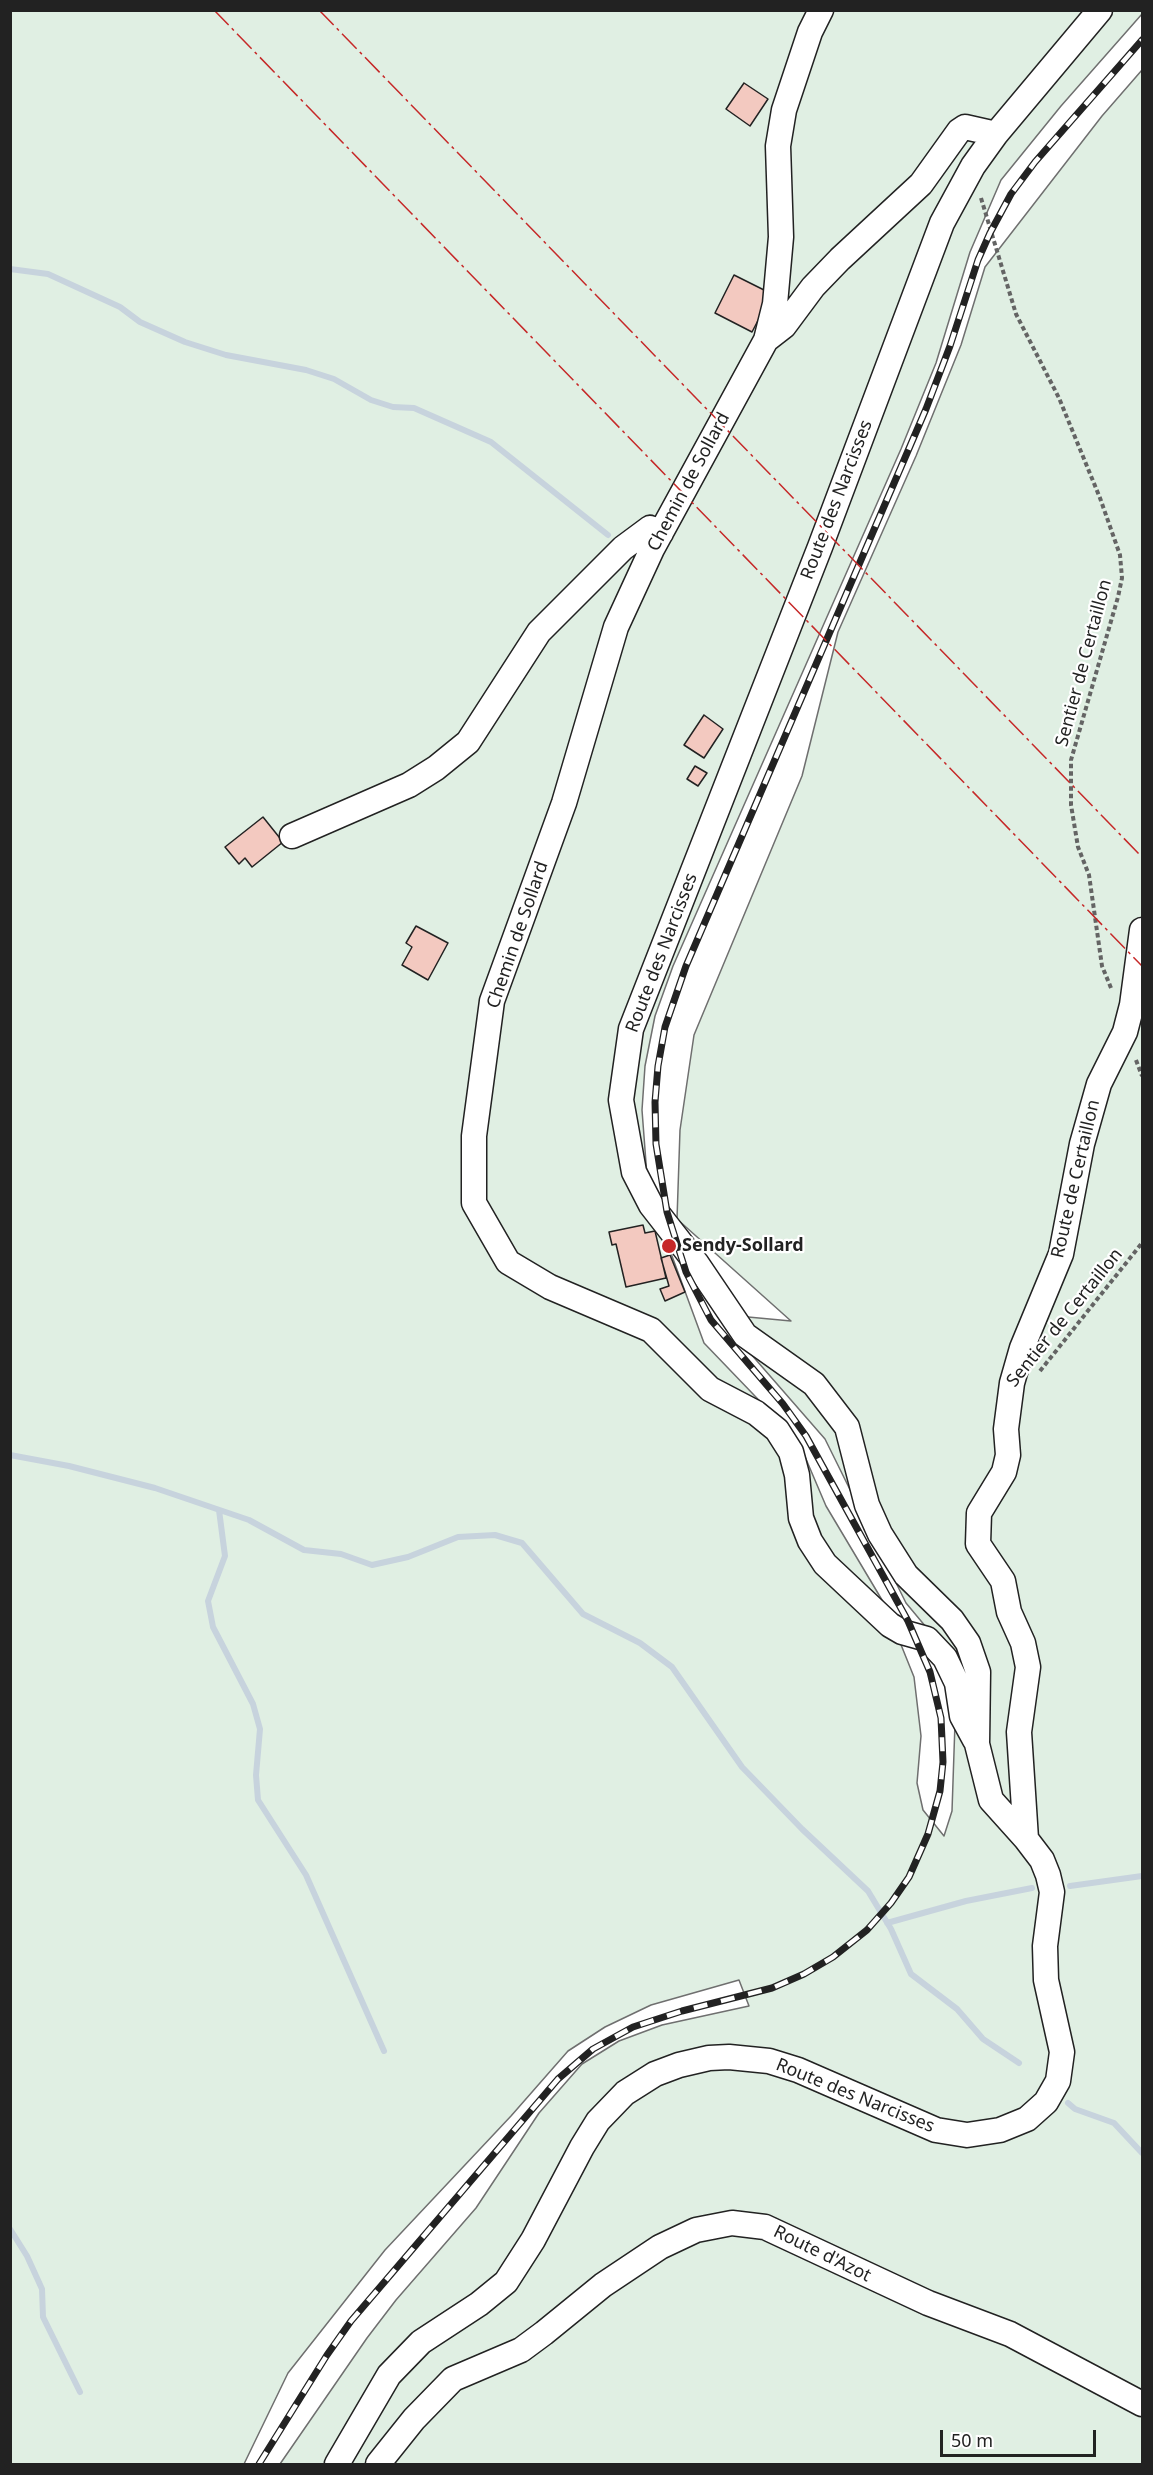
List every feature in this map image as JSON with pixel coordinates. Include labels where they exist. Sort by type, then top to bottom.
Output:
[{"type":"street","name":"Chemin de Sollard","points":[[821,10],[810,32],[784,110],[779,137],[781,237],[775,304],[766,340],[661,533],[616,627],[564,803],[492,1001],[474,1136],[474,1203],[508,1262],[550,1287],[651,1330],[710,1389],[756,1413],[777,1430],[791,1452],[797,1475],[801,1518],[815,1549],[825,1563],[890,1625],[902,1632],[927,1639],[945,1658],[957,1683],[962,1716],[978,1744]]},
{"type":"street","name":"Route des Narcisses","points":[[337,2464],[389,2374],[422,2342],[479,2304],[506,2282],[533,2240],[598,2121],[626,2093],[655,2074],[679,2065],[709,2058],[729,2057],[769,2061],[798,2070],[936,2130],[967,2135],[1000,2130],[1027,2119],[1046,2102],[1059,2080],[1062,2052],[1046,1980],[1045,1946],[1052,1892],[1042,1860],[991,1800],[978,1744],[978,1672],[968,1643],[952,1620],[906,1575],[880,1534],[867,1505],[847,1426],[814,1383],[745,1335],[697,1264],[651,1205],[634,1172],[621,1100],[631,1029],[816,558],[942,223],[973,166],[996,134],[1100,10]]},
{"type":"street","points":[[766,340],[784,326],[813,287],[840,259],[921,184],[959,131],[965,127],[996,134]]},
{"type":"street","points":[[292,836],[409,785],[436,768],[468,742],[539,632],[623,548],[650,528],[661,533]]},
{"type":"street","name":"Route de Certaillon","points":[[1026,1839],[1019,1732],[1028,1667],[1023,1643],[1009,1612],[1003,1581],[978,1544],[979,1512],[1004,1472],[1008,1455],[1006,1429],[1015,1374],[1041,1298],[1061,1254],[1082,1144],[1099,1084],[1127,1026],[1137,978],[1143,930]]},
{"type":"street","name":"Route d'Azot","points":[[378,2464],[414,2419],[453,2379],[521,2350],[603,2285],[660,2247],[696,2230],[732,2223],[765,2227],[917,2299],[1010,2334],[1143,2404]]},
{"type":"path","name":"Sentier de Certaillon","points":[[973,166],[1016,314],[1059,398],[1100,498],[1120,555],[1122,578],[1118,597],[1071,760],[1071,806],[1078,847],[1089,875],[1101,966],[1127,1026],[1136,1063],[1143,1076]]},
{"type":"path","name":"Sentier de Certaillon","points":[[1039,1372],[1143,1243]]},
{"type":"green space","points":[[11,11],[1142,11],[1142,14],[1061,106],[1001,180],[970,252],[936,363],[901,449],[673,966],[655,1016],[645,1066],[642,1110],[647,1176],[665,1237],[704,1343],[777,1419],[803,1452],[826,1506],[885,1605],[914,1677],[921,1736],[917,1783],[923,1810],[944,1836],[952,1811],[955,1723],[943,1671],[926,1627],[906,1603],[825,1439],[716,1314],[791,1321],[677,1219],[680,1130],[694,1035],[802,776],[838,632],[916,456],[961,345],[985,267],[1102,116],[1142,70],[1142,2464],[280,2464],[367,2338],[396,2300],[476,2208],[539,2113],[582,2064],[619,2041],[662,2025],[749,2006],[739,1980],[651,2005],[605,2027],[568,2051],[511,2116],[385,2250],[288,2373],[244,2464],[11,2464]]},
{"type":"building","points":[[744,83],[768,99],[750,126],[726,109]]},
{"type":"building","points":[[734,275],[766,291],[763,311],[752,332],[715,313]]},
{"type":"building","points":[[704,715],[723,729],[704,758],[684,745]]},
{"type":"building","points":[[695,766],[707,773],[698,786],[687,779]]},
{"type":"building","points":[[263,817],[283,842],[252,867],[245,858],[239,864],[225,847]]},
{"type":"building","points":[[416,926],[448,943],[428,980],[402,965],[412,947],[406,943]]},
{"type":"building","points":[[643,1225],[645,1233],[655,1231],[666,1278],[626,1287],[616,1244],[612,1245],[609,1232]]},
{"type":"building","points":[[670,1255],[685,1292],[665,1301],[660,1289],[669,1286],[661,1258]]},
{"type":"waterway","points":[[10,269],[48,274],[120,307],[140,322],[185,342],[226,355],[306,370],[334,379],[371,400],[393,407],[414,408],[491,442],[608,535]]},
{"type":"waterway","points":[[10,1455],[69,1466],[155,1488],[249,1520],[304,1550],[341,1554],[372,1565],[408,1557],[458,1537],[495,1535],[522,1543],[583,1614],[640,1643],[672,1667],[742,1767],[802,1829],[868,1891],[891,1929],[911,1974],[957,2009],[983,2039],[1019,2063]]},
{"type":"waterway","points":[[219,1510],[225,1556],[208,1601],[213,1627],[253,1704],[260,1729],[256,1775],[258,1800],[306,1875],[384,2051]]},
{"type":"waterway","points":[[1070,1886],[1142,1876]]},
{"type":"waterway","points":[[887,1923],[966,1901],[1032,1888]]},
{"type":"waterway","points":[[1068,2103],[1075,2109],[1114,2123],[1142,2153]]},
{"type":"waterway","points":[[10,2229],[27,2256],[42,2289],[43,2317],[80,2392]]},
{"type":"railway","points":[[259,2464],[351,2321],[558,2079],[593,2049],[633,2027],[682,2011],[772,1988],[804,1974],[833,1957],[867,1930],[891,1903],[909,1877],[928,1834],[940,1791],[943,1762],[941,1718],[930,1672],[908,1621],[806,1436],[783,1404],[711,1320],[686,1272],[667,1212],[656,1144],[655,1102],[658,1066],[665,1027],[686,966],[926,409],[950,346],[978,260],[990,233],[1011,194],[1035,162],[1142,40]]},
{"type":"power","points":[[214,10],[1142,966]]},
{"type":"power","points":[[319,10],[1142,857]]},
{"type":"place","name":"Sendy-Sollard","points":[[669,1246]]}]
